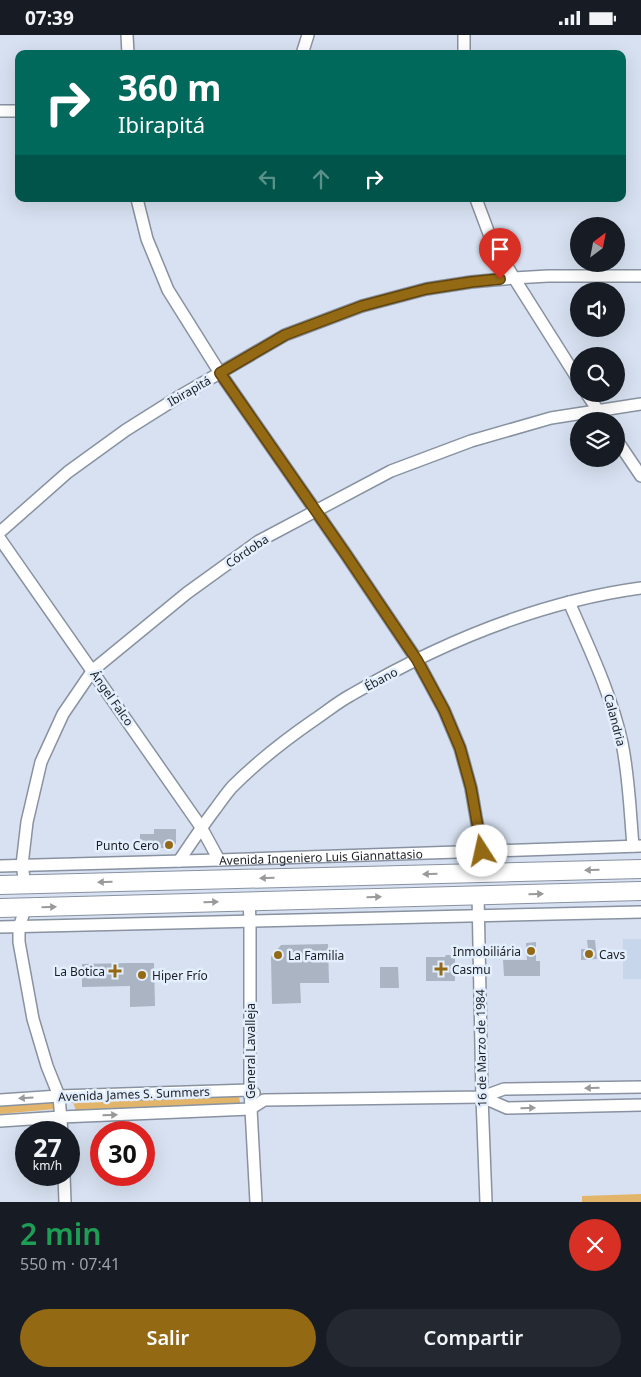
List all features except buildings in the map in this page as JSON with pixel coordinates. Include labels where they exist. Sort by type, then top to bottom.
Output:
[{"type":"main road","name":"Avenida Ingeniero Luis Giannattasio","points":[[0,885],[641,869]]},
{"type":"main road","points":[[0,908],[641,891]]},
{"type":"street","points":[[127,35],[128,50]]},
{"type":"street","points":[[303,50],[308,35]]},
{"type":"street","points":[[464,35],[464,50]]},
{"type":"street","points":[[0,111],[15,111]]},
{"type":"street","points":[[138,202],[147,239],[168,290],[220,373],[316,510],[417,660],[444,710],[460,748],[471,788],[482,851]]},
{"type":"street","points":[[477,202],[491,239],[570,367]]},
{"type":"street","name":"Ibirapitá","points":[[0,532],[68,472],[126,429],[180,395],[285,335],[362,306],[426,289],[514,278],[641,276]]},
{"type":"street","points":[[592,402],[598,411]]},
{"type":"street","name":"Córdoba","points":[[25,884],[22,865],[27,822],[41,762],[63,714],[93,670],[187,593],[259,541],[391,471],[471,441],[551,418],[641,404]]},
{"type":"street","points":[[625,452],[641,476]]},
{"type":"street","name":"Ángel Falco","points":[[0,539],[201,827],[219,860]]},
{"type":"street","name":"Ébano","points":[[179,861],[201,827],[231,789],[258,763],[291,736],[350,695],[417,660],[485,629],[542,609],[641,588]]},
{"type":"street","name":"Calandria","points":[[569,602],[596,663],[620,735],[637,846]]},
{"type":"street","name":"Avenida Ingeniero Luis Giannattasio","points":[[0,866],[637,846]]},
{"type":"street","name":"16 de Marzo de 1984","points":[[478,895],[477,917],[486,1202]]},
{"type":"street","name":"General Lavalleja","points":[[249,901],[250,1109],[256,1202]]},
{"type":"street","points":[[26,907],[19,927],[19,942],[33,1019],[47,1066],[59,1096],[61,1121]]},
{"type":"street","points":[[0,927],[641,912]]},
{"type":"street","points":[[250,1109],[264,1100],[482,1097],[504,1089],[641,1087]]},
{"type":"street","points":[[250,1090],[264,1100]]},
{"type":"street","name":"Avenida James S. Summers","points":[[0,1100],[59,1096],[250,1090]]},
{"type":"street","points":[[482,1097],[507,1108],[641,1105]]},
{"type":"street","name":"Avenida James S. Summers","points":[[0,1121],[250,1109]]},
{"type":"street","points":[[64,1186],[65,1202]]},
{"type":"shaded area","points":[[623,939],[641,939],[641,979],[623,979]]},
{"type":"shaded area","points":[[239,1095],[240,1103],[76,1111],[72,1099]]},
{"type":"shaded area","points":[[54,1100],[55,1109],[0,1114],[0,1105]]},
{"type":"shaded area","points":[[641,1194],[641,1202],[582,1202],[582,1196]]},
{"type":"place","name":"Punto Cero","points":[[169,845]]},
{"type":"place","name":"Inmobiliária","points":[[531,951]]},
{"type":"place","name":"Cavs","points":[[589,954]]},
{"type":"place","name":"La Familia","points":[[278,955]]},
{"type":"place","name":"Casmu","points":[[441,969]]},
{"type":"place","name":"La Botica","points":[[115,971]]},
{"type":"place","name":"Hiper Frío","points":[[142,975]]},
{"type":"route","points":[[482,851],[471,788],[460,748],[444,710],[417,660],[220,373],[285,335],[362,306],[426,289],[500,279]]}]
